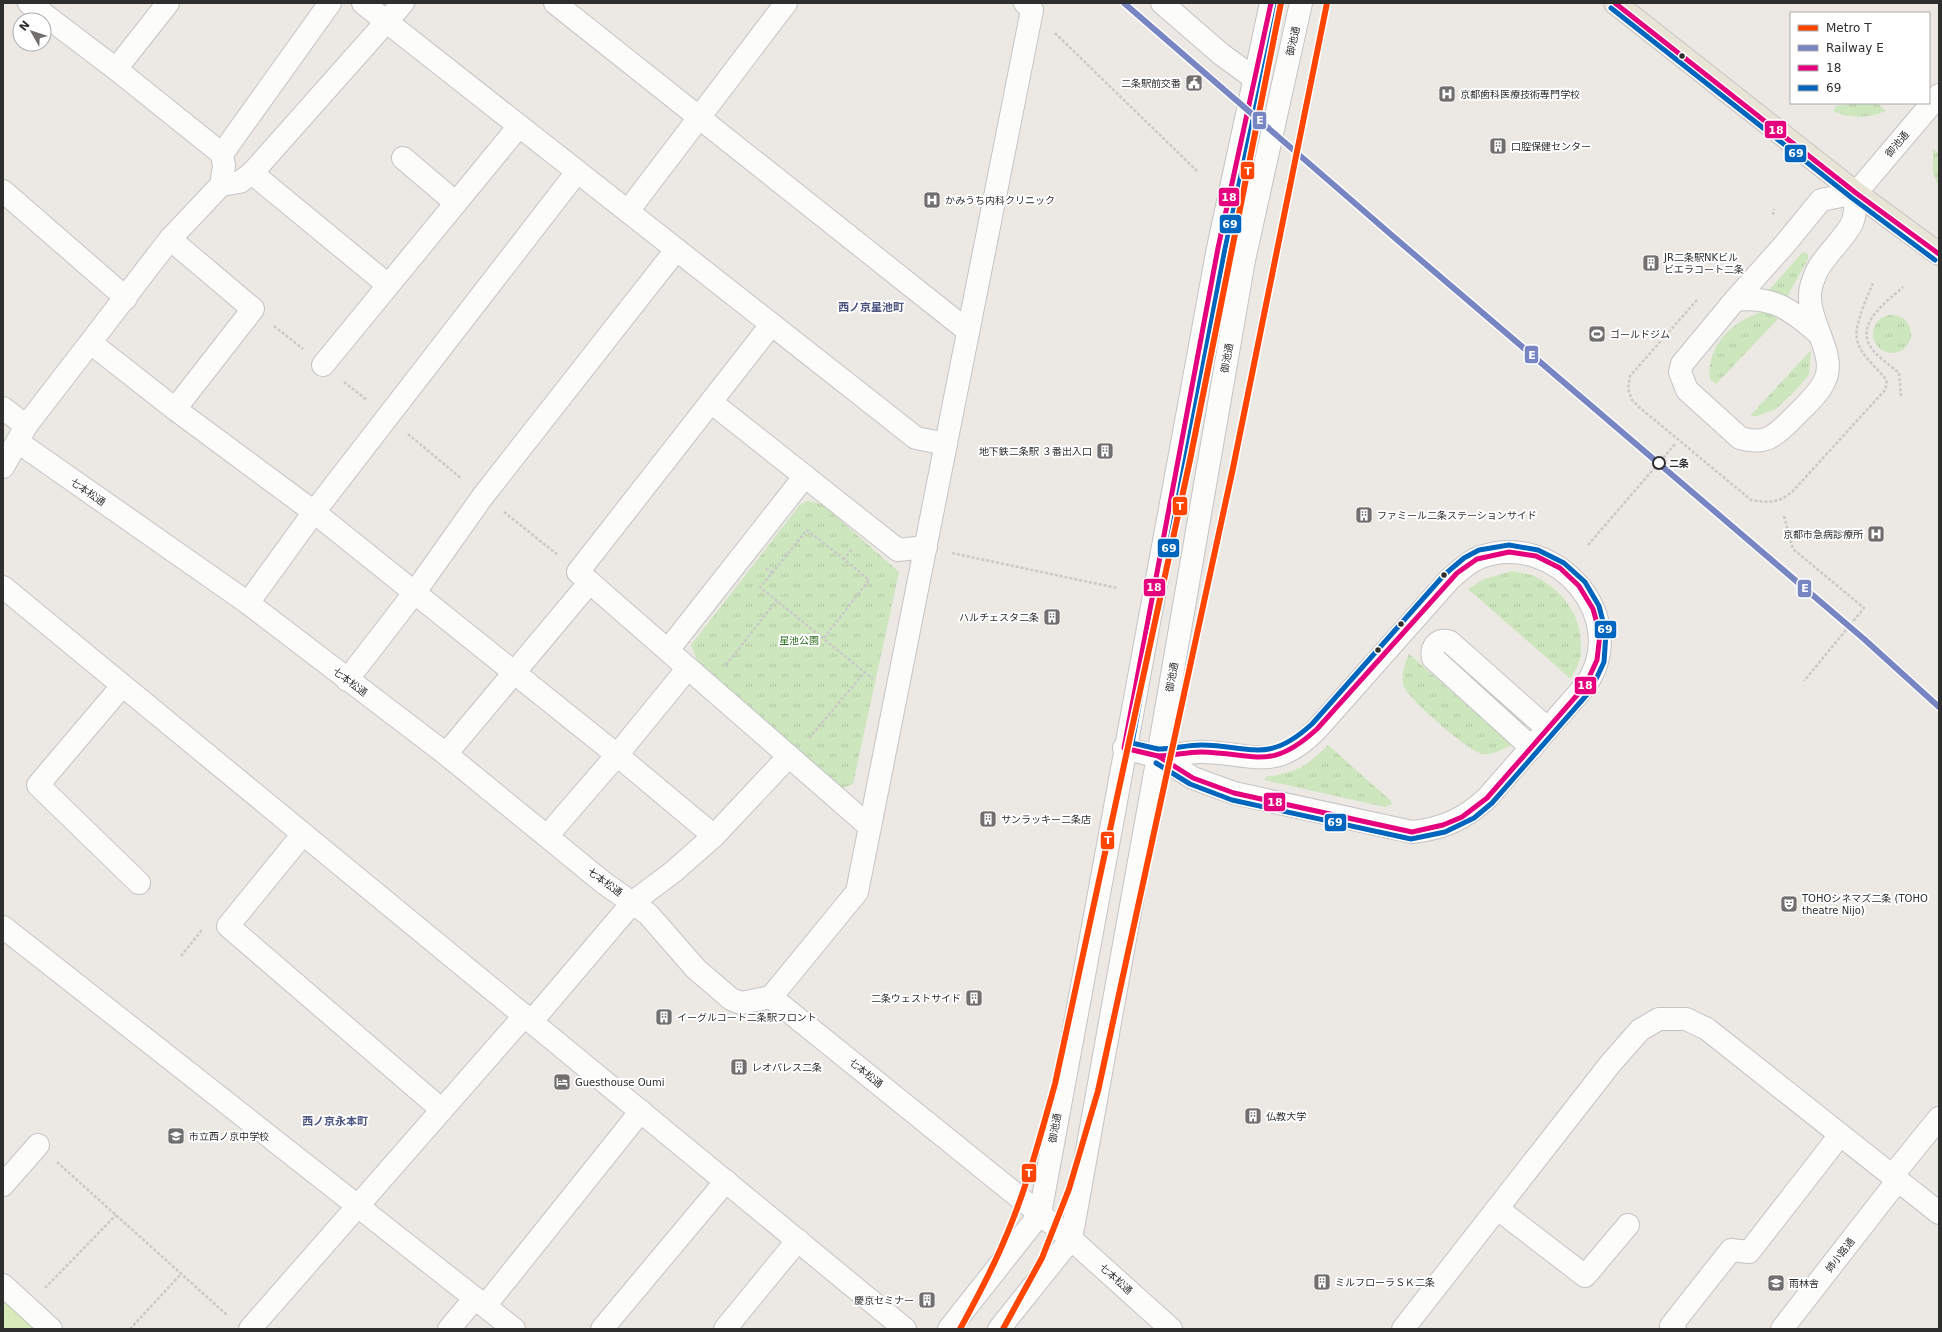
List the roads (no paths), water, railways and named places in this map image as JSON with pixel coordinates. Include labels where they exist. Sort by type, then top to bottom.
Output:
[{"type":"main road","points":[[1615,3],[1856,193],[1939,254]]},
{"type":"street","points":[[29,3],[116,69],[222,154],[224,166],[221,186]]},
{"type":"street","points":[[116,69],[168,3]]},
{"type":"street","points":[[222,154],[330,3]]},
{"type":"street","points":[[363,3],[916,438],[946,444]]},
{"type":"street","points":[[3,467],[22,434],[170,239],[221,186],[240,182],[252,173],[403,3]]},
{"type":"street","points":[[555,3],[968,332]]},
{"type":"street","points":[[628,211],[786,3]]},
{"type":"street","points":[[1162,3],[1221,54],[1255,79]]},
{"type":"street","name":"御池通","points":[[949,1329],[1040,1214],[1124,748],[1218,248],[1271,3]]},
{"type":"street","name":"御池通","points":[[999,1329],[1071,1239],[1158,756],[1244,260],[1301,3]]},
{"type":"street","points":[[771,997],[857,892],[968,332],[1028,7]]},
{"type":"street","name":"御池通","points":[[1856,193],[1939,95]]},
{"type":"street","points":[[323,365],[519,126]]},
{"type":"street","points":[[403,158],[456,203]]},
{"type":"street","points":[[248,603],[314,512],[577,172]]},
{"type":"street","points":[[252,173],[388,285]]},
{"type":"street","points":[[3,191],[126,298]]},
{"type":"street","points":[[1735,300],[1752,298],[1782,306],[1802,319],[1823,340],[1828,368],[1826,379],[1819,391],[1776,435],[1764,440],[1750,441],[1740,438],[1687,390],[1680,372],[1682,364],[1687,355],[1735,300],[1785,244],[1821,200],[1856,193],[1852,222],[1815,275],[1810,296],[1818,334]]},
{"type":"street","points":[[170,239],[253,309],[175,409]]},
{"type":"street","points":[[347,680],[415,592],[483,496],[676,250]]},
{"type":"street","points":[[446,754],[514,673],[711,402],[771,324]]},
{"type":"street","points":[[91,343],[175,409],[314,512],[617,755],[714,836]]},
{"type":"street","points":[[711,402],[898,550],[926,547]]},
{"type":"street","name":"七本松通","points":[[3,408],[22,434],[248,603],[446,754],[604,883],[648,914],[696,969],[731,1000],[740,1003],[771,997],[1071,1239],[1171,1329]]},
{"type":"street","points":[[668,650],[805,476]]},
{"type":"street","points":[[1124,748],[1158,756],[1201,752],[1256,759],[1274,757],[1297,746],[1317,728],[1461,569],[1481,557],[1505,552],[1532,555],[1561,569],[1585,593],[1596,613],[1600,648],[1594,674],[1532,748],[1487,798],[1473,811],[1443,826],[1431,830],[1412,832],[1234,793],[1193,778],[1158,756]]},
{"type":"street","points":[[584,577],[870,827]]},
{"type":"street","points":[[3,586],[122,686],[529,1018],[905,1329]]},
{"type":"street","points":[[1532,748],[1433,658],[1433,648],[1438,642],[1446,640],[1450,642],[1548,729]]},
{"type":"street","points":[[547,836],[617,755],[688,668]]},
{"type":"street","points":[[122,686],[38,785],[139,883]]},
{"type":"street","points":[[250,1329],[442,1110],[529,1018],[633,902],[673,872],[714,836],[789,756]]},
{"type":"street","points":[[304,834],[228,926],[442,1110]]},
{"type":"street","points":[[3,927],[514,1329]]},
{"type":"street","points":[[1403,1329],[1611,1063],[1640,1030],[1659,1019],[1686,1019],[1707,1029],[1939,1213]]},
{"type":"street","points":[[449,1329],[480,1302],[640,1111]]},
{"type":"street","name":"姉小路通","points":[[1782,1329],[1939,1118]]},
{"type":"street","points":[[1675,1329],[1671,1326],[1731,1250],[1749,1252],[1840,1135]]},
{"type":"street","points":[[3,1185],[38,1145]]},
{"type":"street","points":[[602,1329],[726,1181]]},
{"type":"street","points":[[1498,1209],[1585,1276],[1628,1225]]},
{"type":"street","points":[[725,1329],[798,1240]]},
{"type":"street","points":[[3,1285],[51,1329]]},
{"type":"metro line","name":"T","points":[[960,1329],[989,1275],[1012,1222],[1032,1164],[1055,1084],[1190,460],[1281,3]]},
{"type":"metro line","name":"T","points":[[1003,1329],[1042,1258],[1069,1189],[1098,1091],[1233,468],[1327,3]]},
{"type":"rail line","name":"E","points":[[1124,3],[1395,238],[1864,639],[1939,707]]},
{"type":"place","name":"二条駅前交番","points":[[1194,83]]},
{"type":"place","name":"京都歯科医療技術専門学校","points":[[1447,94]]},
{"type":"place","name":"口腔保健センター","points":[[1498,146]]},
{"type":"place","name":"かみうち内科クリニック","points":[[932,200]]},
{"type":"place","name":"JR二条駅NKビル ビエラコート二条","points":[[1651,263]]},
{"type":"place","name":"ゴールドジム","points":[[1597,334]]},
{"type":"place","name":"地下鉄二条駅 ３番出入口","points":[[1105,451]]},
{"type":"place","name":"二条","points":[[1659,463]]},
{"type":"place","name":"ファミール二条ステーションサイド","points":[[1364,515]]},
{"type":"place","name":"京都市急病診療所","points":[[1876,534]]},
{"type":"place","name":"ハルチェスタ二条","points":[[1052,617]]},
{"type":"place","name":"サンラッキー二条店","points":[[988,819]]},
{"type":"place","name":"TOHOシネマズ二条 (TOHO theatre Nijo)","points":[[1789,904]]},
{"type":"place","name":"二条ウェストサイド","points":[[974,998]]},
{"type":"place","name":"イーグルコート二条駅フロント","points":[[664,1017]]},
{"type":"place","name":"レオパレス二条","points":[[739,1067]]},
{"type":"place","name":"Guesthouse Oumi","points":[[562,1082]]},
{"type":"place","name":"仏教大学","points":[[1253,1116]]},
{"type":"place","name":"市立西ノ京中学校","points":[[176,1136]]},
{"type":"place","name":"ミルフローラＳＫ二条","points":[[1322,1282]]},
{"type":"place","name":"雨林舎","points":[[1776,1283]]},
{"type":"place","name":"慶京セミナー","points":[[927,1300]]},
{"type":"district","name":"西ノ京星池町","points":[[871,307]]},
{"type":"district","name":"西ノ京永本町","points":[[335,1121]]},
{"type":"park label","name":"星池公園","points":[[799,640]]}]
